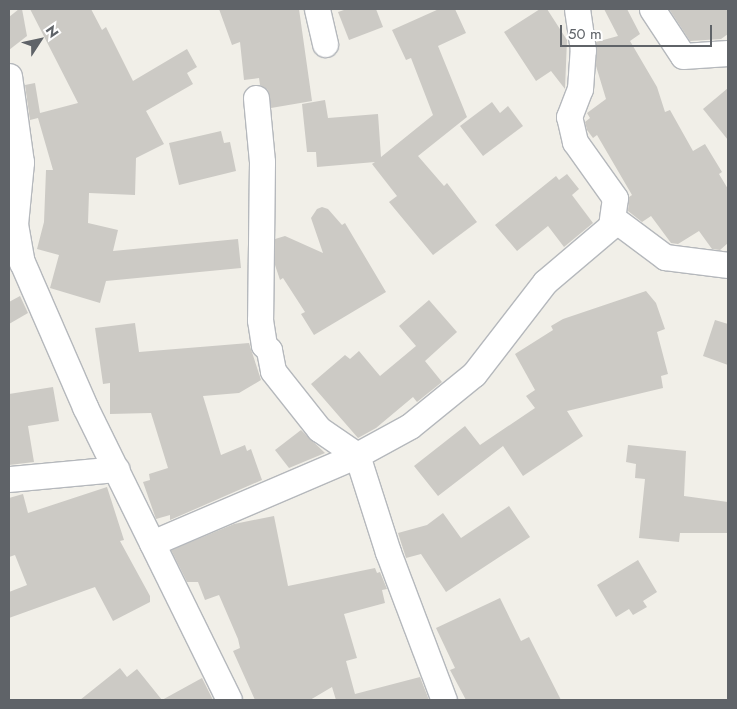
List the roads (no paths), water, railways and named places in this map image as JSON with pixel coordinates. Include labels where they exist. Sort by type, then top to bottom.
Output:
[{"type":"street","points":[[317,9],[325,44]]},
{"type":"street","points":[[152,543],[357,455],[410,426],[474,374],[545,282],[611,226],[614,219],[615,198],[575,142],[569,116],[580,89],[583,50],[577,9]]},
{"type":"street","points":[[652,9],[683,56],[728,53]]},
{"type":"street","points":[[9,76],[21,162],[12,225],[26,270],[85,407],[229,700]]},
{"type":"street","points":[[256,98],[262,162],[260,320],[264,345],[268,350],[273,371],[319,430],[357,455],[388,552],[444,700]]},
{"type":"street","points":[[614,219],[665,257],[728,265]]},
{"type":"street","points":[[9,479],[117,469]]}]
